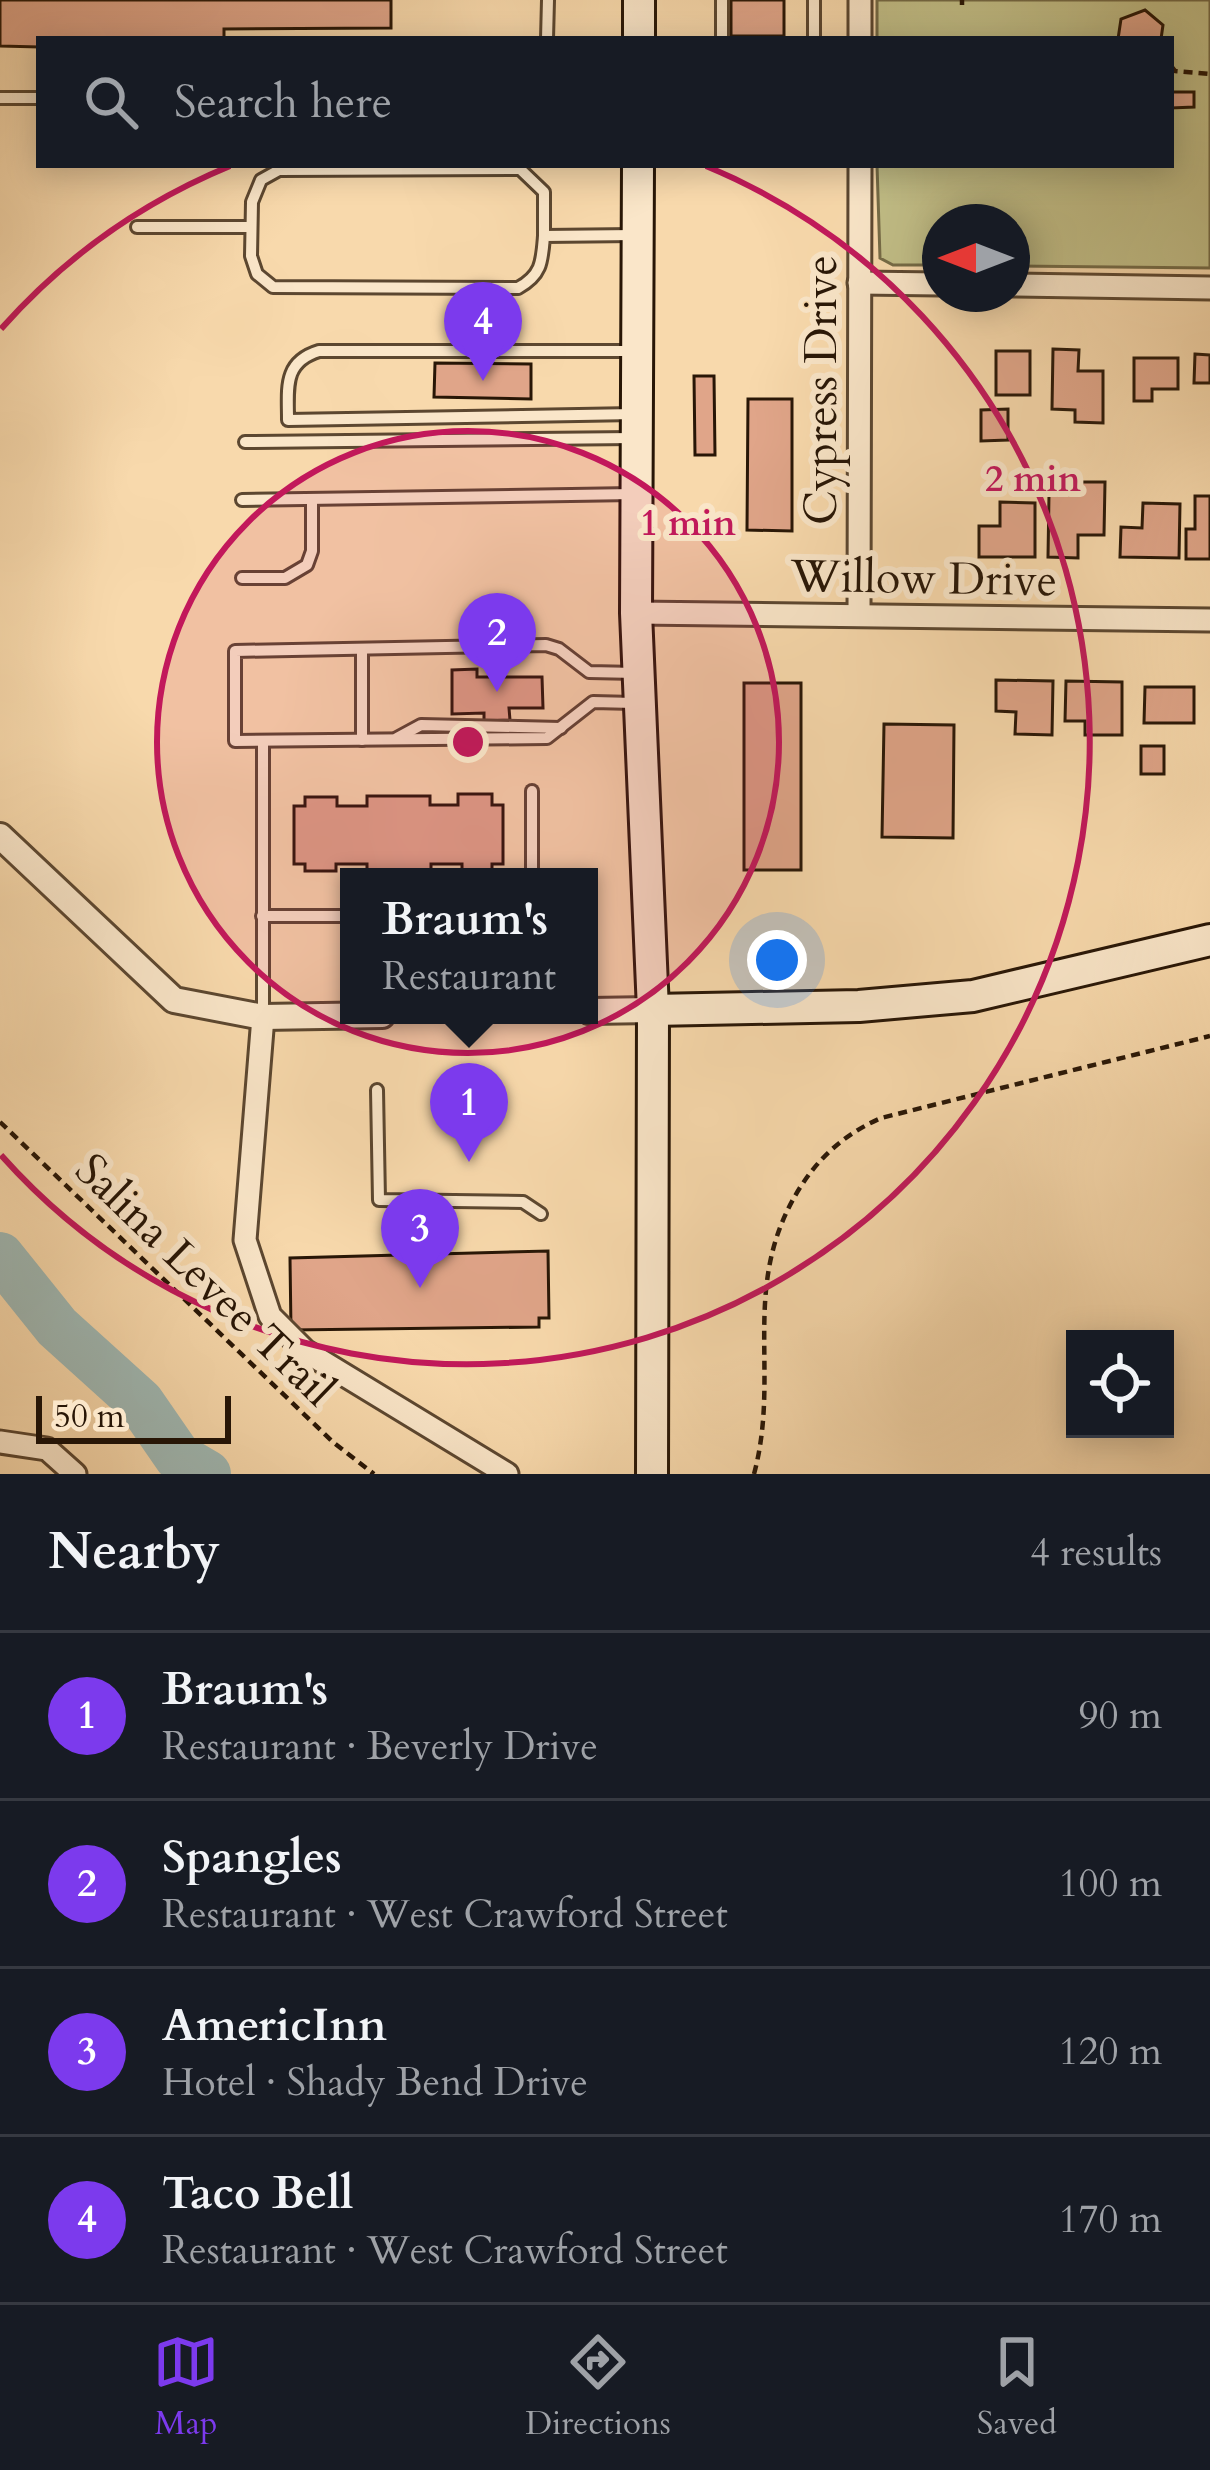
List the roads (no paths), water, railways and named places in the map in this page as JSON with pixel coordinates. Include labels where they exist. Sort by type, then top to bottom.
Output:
[{"type":"main road","points":[[639,0],[639,36]]},
{"type":"main road","points":[[638,168],[636,613],[653,1010],[652,1474]]},
{"type":"main road","points":[[653,1010],[859,1006],[973,996],[1210,940]]},
{"type":"street","points":[[860,0],[860,36]]},
{"type":"street","name":"Cypress Drive","points":[[859,615],[860,168]]},
{"type":"street","points":[[860,283],[922,284]]},
{"type":"street","points":[[1030,285],[1210,288]]},
{"type":"street","name":"Willow Drive","points":[[636,613],[1210,620]]},
{"type":"street","points":[[0,836],[174,1000],[263,1017],[340,1016]]},
{"type":"street","points":[[598,1012],[653,1010]]},
{"type":"street","points":[[263,1017],[245,1240],[270,1316],[305,1351],[507,1474]]},
{"type":"street","points":[[0,1442],[47,1449],[75,1474]]},
{"type":"lane","points":[[547,36],[548,0]]},
{"type":"lane","points":[[722,0],[722,36]]},
{"type":"lane","points":[[814,0],[814,36]]},
{"type":"lane","points":[[0,98],[36,98]]},
{"type":"lane","points":[[520,169],[544,192],[544,236],[542,267],[534,279],[518,288],[273,287],[257,274],[251,256],[252,202],[261,180],[279,170],[520,169]]},
{"type":"lane","points":[[136,227],[251,227]]},
{"type":"lane","points":[[544,236],[638,235]]},
{"type":"lane","points":[[287,442],[288,374],[302,356],[319,351],[638,351]]},
{"type":"lane","points":[[288,420],[637,426]]},
{"type":"lane","points":[[244,442],[637,426]]},
{"type":"lane","points":[[242,500],[637,494]]},
{"type":"lane","points":[[242,578],[285,578],[307,565],[312,551],[311,499]]},
{"type":"lane","points":[[546,645],[559,649],[589,673],[639,688],[593,702],[562,728],[421,725],[394,740],[236,741],[235,651],[546,645]]},
{"type":"lane","points":[[362,650],[362,740]]},
{"type":"lane","points":[[263,741],[263,1017]]},
{"type":"lane","points":[[532,791],[532,868]]},
{"type":"lane","points":[[262,916],[340,916]]},
{"type":"lane","points":[[377,1090],[380,1200],[523,1202],[541,1214]]},
{"type":"waterway","points":[[0,1256],[57,1327],[140,1402],[178,1457],[207,1474]]},
{"type":"place","name":"Taco Bell","points":[[483,381]]},
{"type":"place","name":"Spangles","points":[[497,692]]},
{"type":"place","name":"Braum's","points":[[469,1162]]},
{"type":"place","name":"AmericInn","points":[[420,1288]]}]
